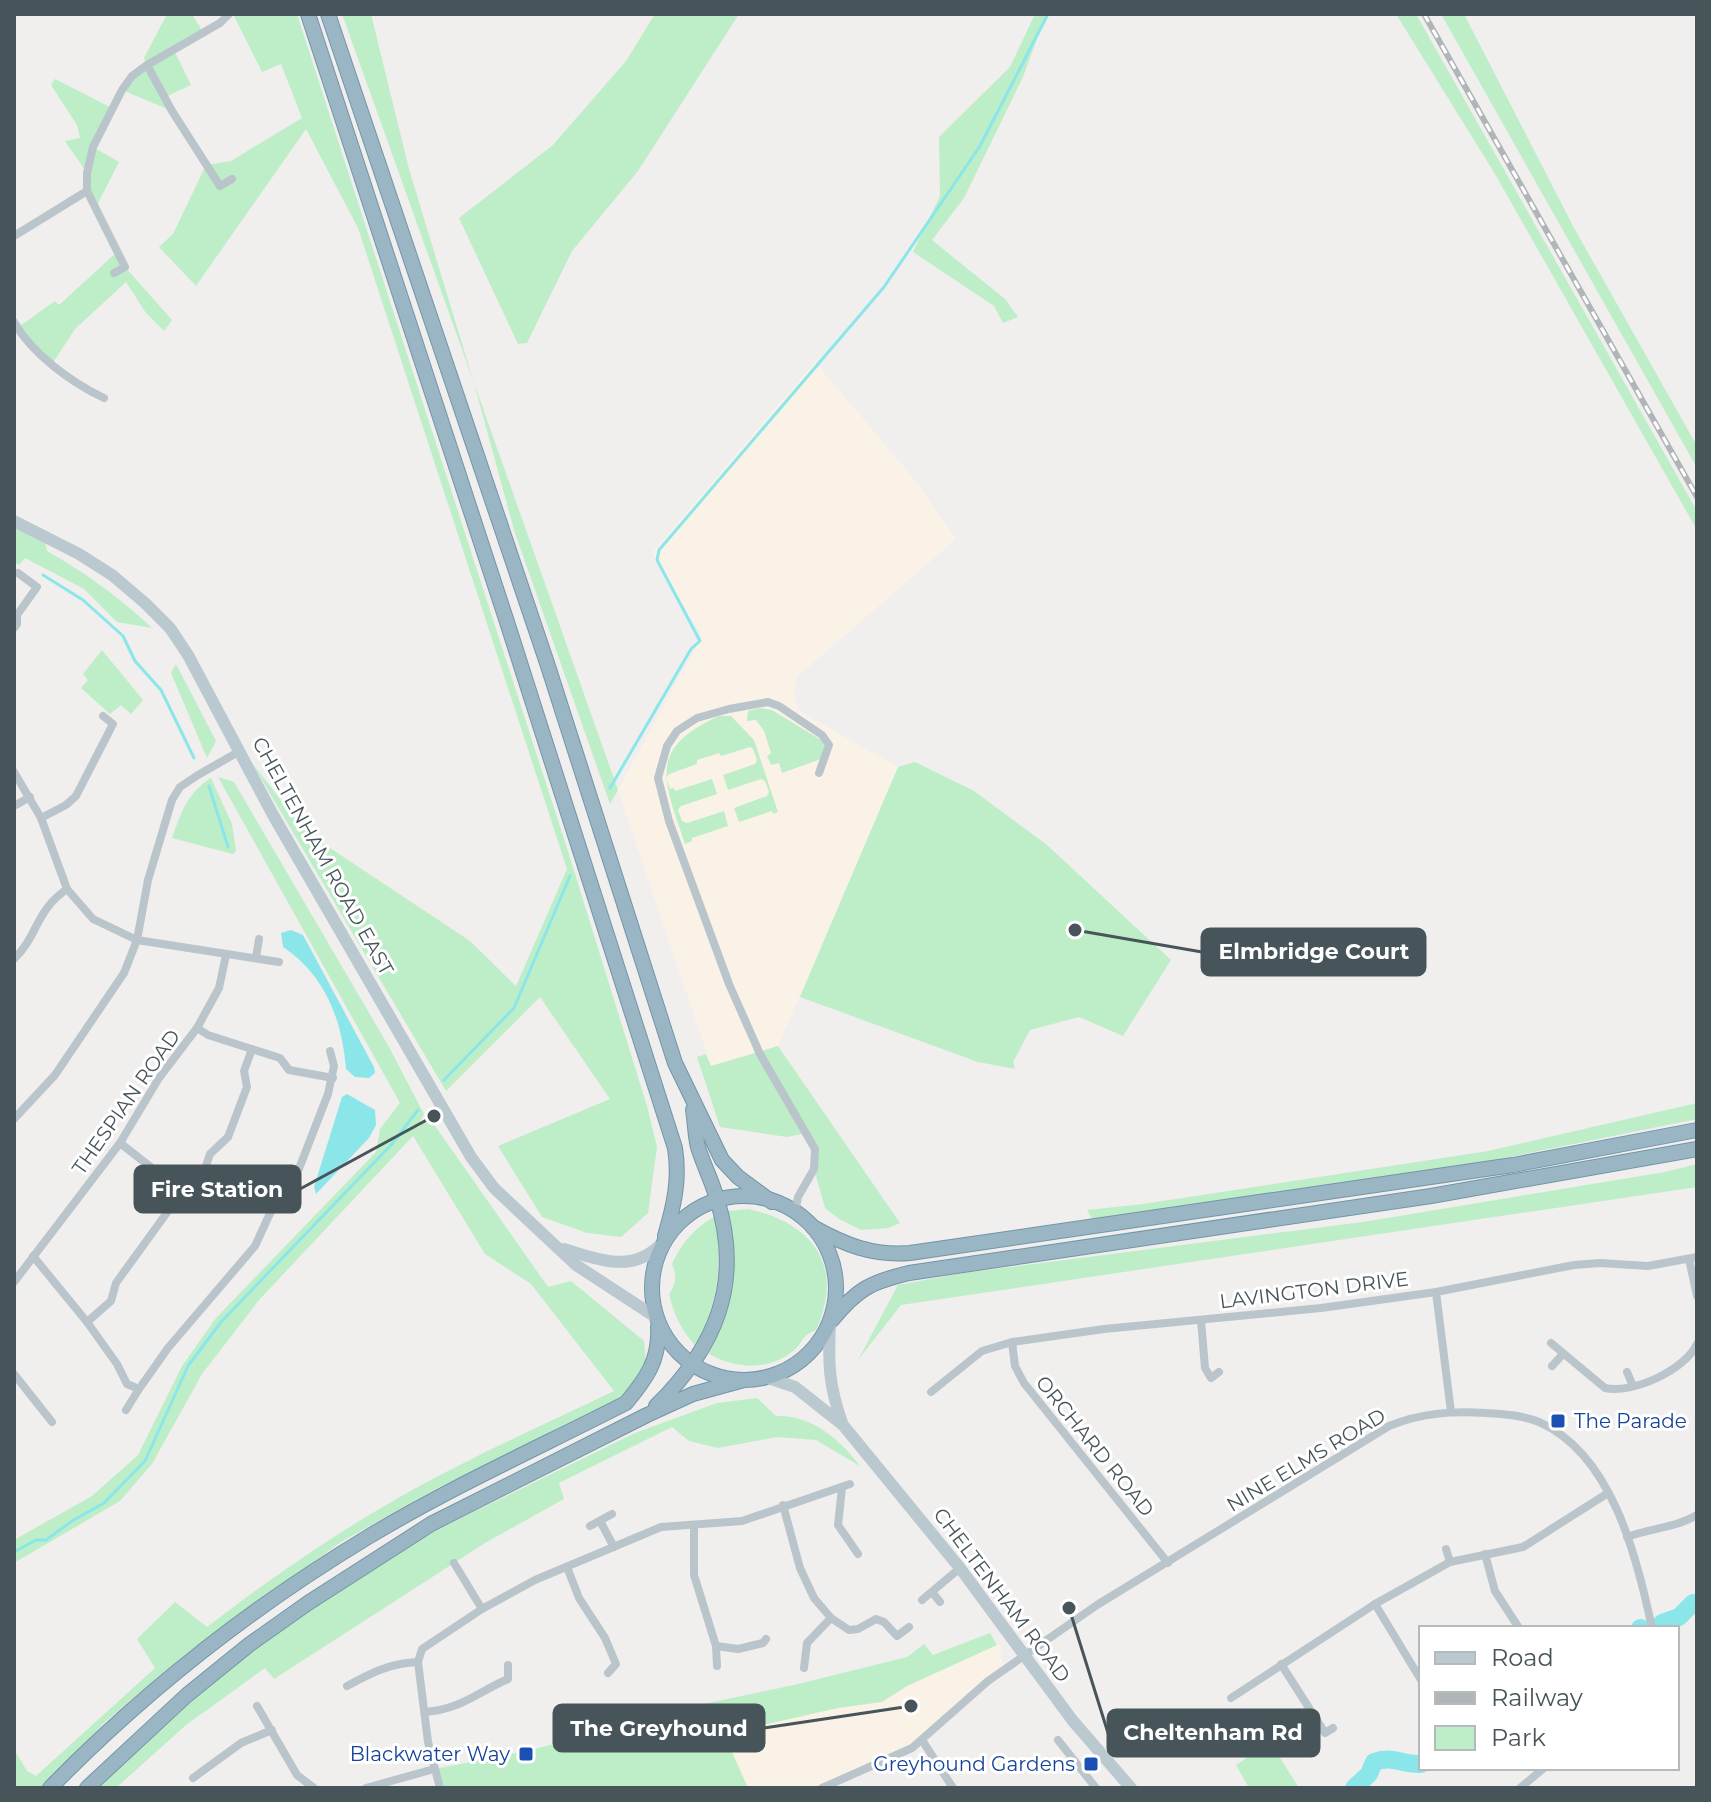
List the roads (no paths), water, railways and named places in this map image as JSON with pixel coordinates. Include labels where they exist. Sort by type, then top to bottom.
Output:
[{"type":"highway","points":[[50,1788],[104,1733],[167,1680],[292,1586],[420,1507],[626,1403],[647,1378],[659,1343],[651,1285],[677,1192],[679,1172],[675,1148],[308,14]]},
{"type":"highway","points":[[328,14],[547,663],[662,1024],[692,1098],[722,1160],[738,1177],[772,1202],[795,1212],[838,1241],[865,1251],[910,1253],[1513,1165],[1697,1130]]},
{"type":"highway","points":[[647,1415],[682,1381],[695,1362],[714,1329],[723,1298],[727,1262],[718,1201],[697,1145],[692,1098]]},
{"type":"highway","points":[[87,1788],[187,1695],[308,1603],[431,1524],[693,1394],[787,1369],[809,1353],[831,1322],[863,1288],[882,1280],[909,1273],[1416,1198],[1697,1149]]},
{"type":"highway","points":[[661,1242],[696,1210],[718,1201],[750,1198],[772,1202]]},
{"type":"highway","points":[[813,1227],[827,1247],[835,1271],[836,1304],[831,1322]]},
{"type":"highway","points":[[656,1322],[695,1362],[717,1373],[744,1380]]},
{"type":"main road","name":"CHELTENHAM ROAD EAST","points":[[14,521],[93,563],[145,603],[170,628],[188,655],[273,815],[471,1157],[494,1188],[576,1265],[656,1322]]},
{"type":"main road","name":"CHELTENHAM ROAD EAST","points":[[561,1248],[600,1261],[621,1263],[648,1256],[661,1242]]},
{"type":"main road","name":"CHELTENHAM ROAD","points":[[831,1322],[828,1365],[834,1399],[843,1425]]},
{"type":"main road","name":"CHELTENHAM ROAD","points":[[765,1377],[809,1395],[843,1425],[960,1568],[1073,1721],[1131,1788]]},
{"type":"street","points":[[114,273],[125,267],[87,191],[87,173],[93,147],[132,76],[220,23],[229,14]]},
{"type":"street","points":[[147,65],[220,186],[232,179]]},
{"type":"street","points":[[14,236],[87,191]]},
{"type":"street","points":[[14,322],[52,364],[77,385],[104,398]]},
{"type":"street","points":[[14,628],[17,615],[37,587],[18,573]]},
{"type":"street","points":[[795,1212],[798,1197],[814,1169],[815,1149],[760,1054],[729,984],[669,821],[658,778],[667,746],[677,731],[711,713],[768,702],[822,735],[829,745],[819,773]]},
{"type":"street","points":[[41,818],[76,796],[113,724],[103,716]]},
{"type":"street","points":[[14,1119],[55,1075],[124,973],[137,940],[148,880],[172,800],[180,787],[240,751]]},
{"type":"street","points":[[14,772],[41,818],[67,889],[93,919],[137,940],[279,962]]},
{"type":"street","points":[[14,806],[30,797]]},
{"type":"street","points":[[14,959],[25,949],[46,907],[67,889]]},
{"type":"street","points":[[256,958],[259,939]]},
{"type":"street","name":"THESPIAN ROAD","points":[[14,1282],[120,1143],[159,1078],[197,1028],[219,988],[226,955]]},
{"type":"street","points":[[197,1028],[208,1035],[280,1058],[289,1070],[333,1078]]},
{"type":"street","points":[[87,1322],[111,1301],[116,1283],[171,1207],[178,1204],[194,1184],[210,1154],[228,1137],[247,1087],[244,1071],[252,1049]]},
{"type":"street","points":[[126,1410],[168,1348],[255,1246],[272,1209],[288,1197],[333,1078],[330,1051]]},
{"type":"street","points":[[120,1143],[157,1172],[272,1209]]},
{"type":"street","points":[[33,1256],[87,1322],[117,1364],[127,1384],[139,1389]]},
{"type":"street","points":[[1693,1258],[1697,1296]]},
{"type":"street","name":"LAVINGTON DRIVE","points":[[931,1392],[982,1351],[1012,1342],[1104,1329],[1321,1308],[1436,1292],[1574,1265],[1648,1266],[1693,1258]]},
{"type":"street","points":[[1436,1292],[1451,1412]]},
{"type":"street","points":[[1201,1320],[1205,1368],[1215,1375],[1203,1384]]},
{"type":"street","name":"ORCHARD ROAD","points":[[1012,1342],[1015,1366],[1024,1383],[1168,1563]]},
{"type":"street","points":[[1551,1343],[1605,1388],[1623,1390],[1682,1365],[1697,1344]]},
{"type":"street","points":[[1552,1366],[1563,1354]]},
{"type":"street","points":[[937,1372],[945,1380]]},
{"type":"street","points":[[1627,1372],[1633,1386]]},
{"type":"street","points":[[14,1374],[52,1422]]},
{"type":"street","name":"NINE ELMS ROAD","points":[[1023,1656],[1097,1605],[1389,1426],[1412,1417],[1451,1412],[1510,1415],[1538,1422],[1580,1451],[1608,1493],[1627,1537],[1639,1569],[1652,1626]]},
{"type":"street","points":[[440,1788],[428,1742],[418,1662],[422,1649],[482,1609],[535,1580],[661,1527],[742,1521],[846,1486],[838,1525],[858,1554]]},
{"type":"street","points":[[1231,1698],[1375,1604],[1450,1562],[1523,1547],[1608,1493]]},
{"type":"street","points":[[783,1505],[807,1586],[831,1618],[849,1630],[858,1629],[876,1619],[884,1622],[897,1636],[909,1627]]},
{"type":"street","points":[[590,1526],[612,1514]]},
{"type":"street","points":[[1627,1537],[1643,1531],[1668,1528],[1697,1515]]},
{"type":"street","points":[[600,1521],[614,1547]]},
{"type":"street","points":[[694,1526],[694,1575],[716,1646],[717,1666]]},
{"type":"street","points":[[1446,1549],[1450,1562]]},
{"type":"street","points":[[1485,1554],[1495,1591],[1518,1626]]},
{"type":"street","points":[[454,1563],[482,1609]]},
{"type":"street","points":[[567,1567],[579,1598],[605,1638],[616,1664],[625,1672]]},
{"type":"street","points":[[922,1600],[960,1568]]},
{"type":"street","points":[[464,1578],[474,1571]]},
{"type":"street","points":[[932,1592],[940,1602]]},
{"type":"street","points":[[1375,1604],[1419,1677]]},
{"type":"street","points":[[804,1668],[807,1643],[831,1618]]},
{"type":"street","points":[[716,1646],[738,1649],[763,1643],[766,1639]]},
{"type":"street","points":[[822,1788],[894,1757],[922,1740],[971,1695],[1023,1656]]},
{"type":"street","points":[[347,1686],[397,1663],[418,1662]]},
{"type":"street","points":[[608,1673],[616,1664]]},
{"type":"street","points":[[1281,1664],[1329,1731],[1316,1739]]},
{"type":"street","points":[[508,1665],[508,1679]]},
{"type":"street","points":[[361,1678],[367,1689]]},
{"type":"street","points":[[425,1712],[463,1704],[508,1679]]},
{"type":"street","points":[[508,1679],[518,1686]]},
{"type":"street","points":[[257,1706],[297,1775],[314,1788]]},
{"type":"street","points":[[193,1778],[204,1776],[241,1743],[272,1730]]},
{"type":"street","points":[[922,1740],[953,1788]]},
{"type":"street","points":[[1054,1754],[1061,1744],[1094,1787]]},
{"type":"street","points":[[366,1788],[434,1769]]},
{"type":"street","points":[[1525,1786],[1542,1770]]},
{"type":"water","points":[[291,930],[303,935],[374,1067],[375,1073],[369,1078],[355,1077],[346,1069],[340,1033],[329,1000],[310,971],[283,947],[281,933]]},
{"type":"water","points":[[347,1094],[375,1110],[376,1125],[369,1138],[316,1194],[314,1187],[342,1097]]},
{"type":"waterway","points":[[610,788],[691,649],[700,641],[657,560],[659,550],[884,287],[980,146],[1048,14]]},
{"type":"waterway","points":[[43,575],[83,600],[123,636],[135,661],[161,690],[194,758]]},
{"type":"waterway","points":[[209,786],[228,847]]},
{"type":"waterway","points":[[444,1080],[514,1008],[570,876]]},
{"type":"waterway","points":[[14,1552],[36,1540],[46,1540],[104,1503],[145,1461],[188,1366],[221,1322],[391,1145],[418,1110]]},
{"type":"waterway","points":[[1662,1623],[1679,1617],[1693,1603],[1697,1603]]},
{"type":"waterway","points":[[1354,1788],[1369,1774],[1374,1762],[1387,1760],[1419,1764]]},
{"type":"railway","points":[[1424,14],[1697,497]]},
{"type":"place","name":"Elmbridge Court","points":[[1075,930]]},
{"type":"place","name":"Fire Station","points":[[434,1116]]},
{"type":"place","name":"The Parade","points":[[1558,1421]]},
{"type":"place","name":"Cheltenham Rd","points":[[1069,1608]]},
{"type":"place","name":"The Greyhound","points":[[911,1706]]},
{"type":"place","name":"Blackwater Way","points":[[526,1754]]},
{"type":"place","name":"Greyhound Gardens","points":[[1091,1764]]}]
